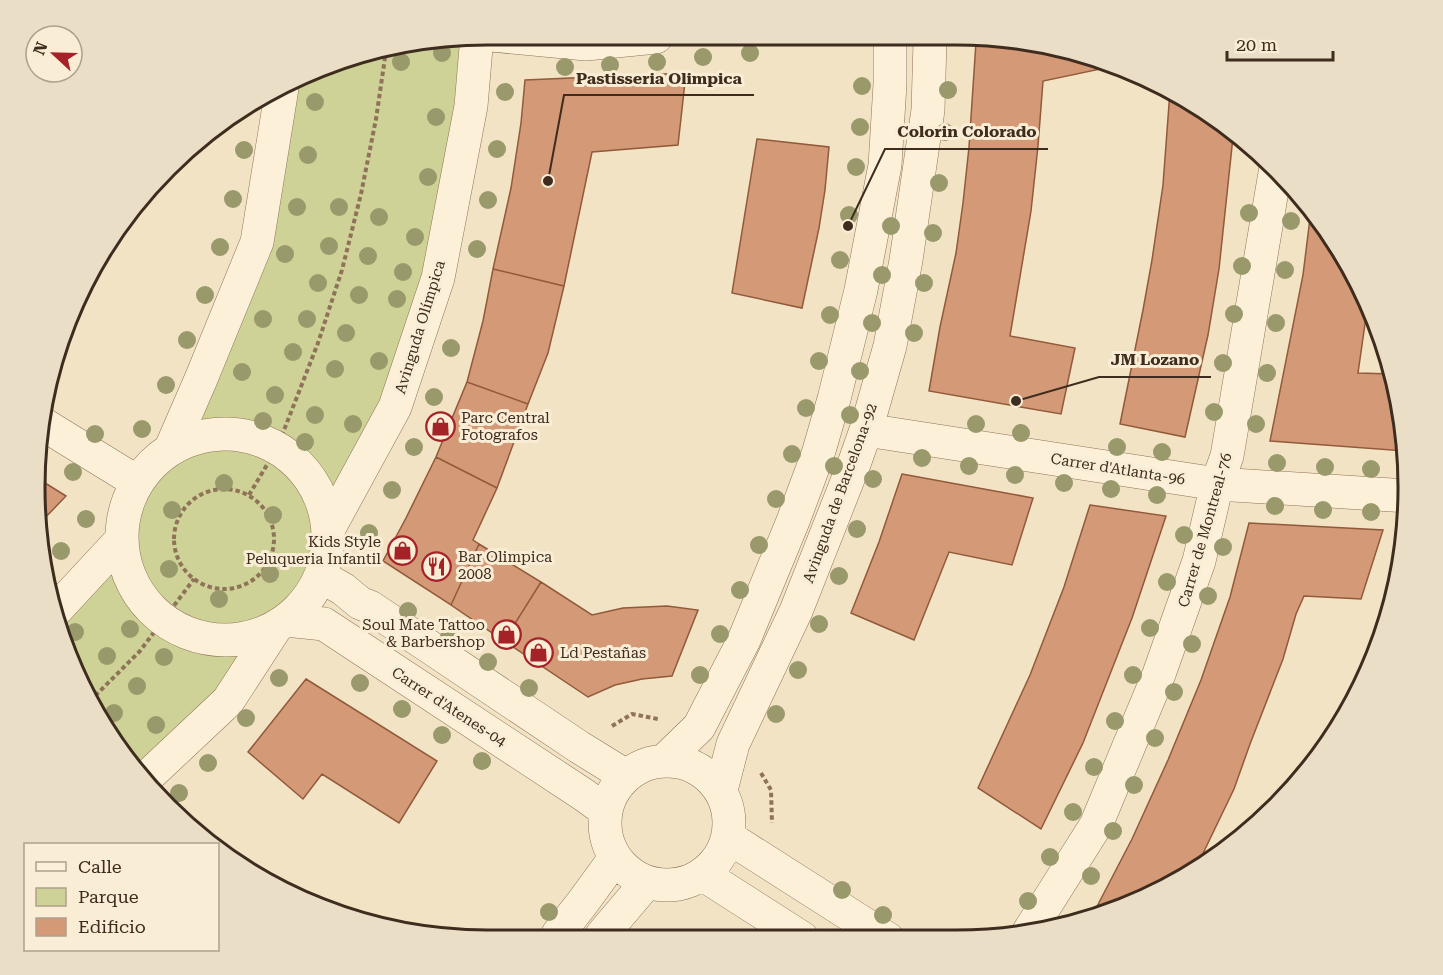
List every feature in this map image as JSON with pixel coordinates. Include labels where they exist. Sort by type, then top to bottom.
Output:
[{"type":"street","name":"Avinguda Olímpica","points":[[328,530],[395,407],[438,278],[471,106],[476,45]]},
{"type":"street","points":[[665,760],[699,727],[744,640],[818,454],[837,390],[861,290],[885,165],[890,45]]},
{"type":"street","name":"Avinguda de Barcelona-92","points":[[722,790],[734,744],[796,611],[854,464],[890,346],[906,260],[928,110],[930,45]]},
{"type":"street","points":[[171,448],[257,242],[281,97]]},
{"type":"street","name":"Carrer de Montreal-76","points":[[1035,922],[1096,825],[1159,674],[1196,571],[1217,484],[1227,456],[1274,181]]},
{"type":"street","points":[[49,428],[137,482]]},
{"type":"street","name":"Carrer d'Atlanta-96","points":[[866,430],[1217,484],[1398,495]]},
{"type":"street","points":[[150,774],[228,700],[281,624],[308,599],[322,577],[328,530],[321,496],[295,460],[268,442],[216,433],[171,448],[148,468],[137,482],[126,506],[121,540],[127,572],[151,609],[190,635],[230,640],[281,624]]},
{"type":"street","points":[[61,605],[121,540]]},
{"type":"street","points":[[322,577],[626,776]]},
{"type":"street","name":"Carrer d'Atenes-04","points":[[281,624],[324,624],[606,811]]},
{"type":"street","points":[[665,760],[692,765],[709,775],[722,790],[729,815],[728,837],[720,855],[702,874],[692,880],[670,885],[647,882],[630,873],[615,858],[609,848],[604,827],[612,791],[626,776],[645,764],[665,760]]},
{"type":"street","points":[[728,837],[874,930]]},
{"type":"street","points":[[561,930],[615,858]]},
{"type":"street","points":[[702,874],[790,930]]},
{"type":"street","points":[[606,930],[647,882]]},
{"type":"path","points":[[249,495],[277,448],[318,343],[342,270],[372,141],[385,57]]},
{"type":"path","points":[[222,488],[244,491],[249,495],[262,505],[273,524],[274,546],[266,567],[250,583],[229,590],[206,587],[188,575],[180,566],[176,556],[172,542],[174,528],[183,508],[200,494],[222,488]]},
{"type":"path","points":[[97,694],[140,651],[194,579]]},
{"type":"green space","points":[[475,45],[438,278],[328,530],[322,577],[150,773],[136,757],[104,709],[79,657],[61,605],[121,540],[137,482],[171,448],[257,242],[281,97],[345,68],[373,60],[430,49]],"holes":[[[222,435],[268,442],[292,459]],[[297,464],[321,496],[327,527],[326,527]],[[123,544],[149,605],[127,572]],[[155,611],[227,639],[227,640],[190,635]]]},
{"type":"building","points":[[976,46],[1042,54],[1100,69],[1043,81],[1031,211],[1010,336],[1075,348],[1061,414],[929,391],[956,253],[969,147]]},
{"type":"building","points":[[686,73],[678,145],[592,152],[564,286],[493,269],[511,188],[525,80]]},
{"type":"building","points":[[1169,100],[1232,142],[1219,269],[1208,335],[1185,437],[1120,424],[1152,260],[1163,185]]},
{"type":"building","points":[[757,139],[829,147],[819,228],[802,308],[732,293]]},
{"type":"building","points":[[1310,222],[1339,266],[1365,321],[1358,373],[1383,374],[1396,450],[1270,441],[1303,275]]},
{"type":"building","points":[[493,269],[564,286],[548,353],[528,404],[467,382],[483,321]]},
{"type":"building","points":[[467,382],[528,404],[497,488],[436,457]]},
{"type":"building","points":[[436,457],[497,488],[473,540],[479,544],[451,605],[383,561]]},
{"type":"building","points":[[902,474],[1033,498],[1012,565],[949,552],[914,640],[851,613],[879,542]]},
{"type":"building","points":[[45,483],[66,496],[46,517]]},
{"type":"building","points":[[1090,505],[1166,516],[1132,618],[1083,743],[1041,829],[978,788],[1030,675],[1064,587]]},
{"type":"building","points":[[1249,523],[1383,530],[1361,599],[1304,596],[1234,789],[1203,854],[1177,871],[1096,907],[1132,839],[1168,760],[1201,680],[1230,597]]},
{"type":"building","points":[[479,544],[541,582],[504,641],[451,605]]},
{"type":"building","points":[[541,582],[592,615],[623,608],[667,606],[698,610],[672,676],[615,685],[588,697],[504,641]]},
{"type":"building","points":[[306,679],[437,761],[399,823],[322,774],[303,799],[248,752]]},
{"type":"place","name":"Pastisseria Olimpica","points":[[548,181]]},
{"type":"place","name":"Colorin Colorado","points":[[848,226]]},
{"type":"place","name":"JM Lozano","points":[[1016,401]]},
{"type":"place","name":"Parc Central Fotografos","points":[[440,427]]},
{"type":"place","name":"Kids Style Peluqueria Infantil","points":[[402,551]]},
{"type":"place","name":"Bar Olimpica 2008","points":[[437,566]]},
{"type":"place","name":"Soul Mate Tattoo & Barbershop","points":[[506,634]]},
{"type":"place","name":"Ld Pestañas","points":[[539,653]]}]
